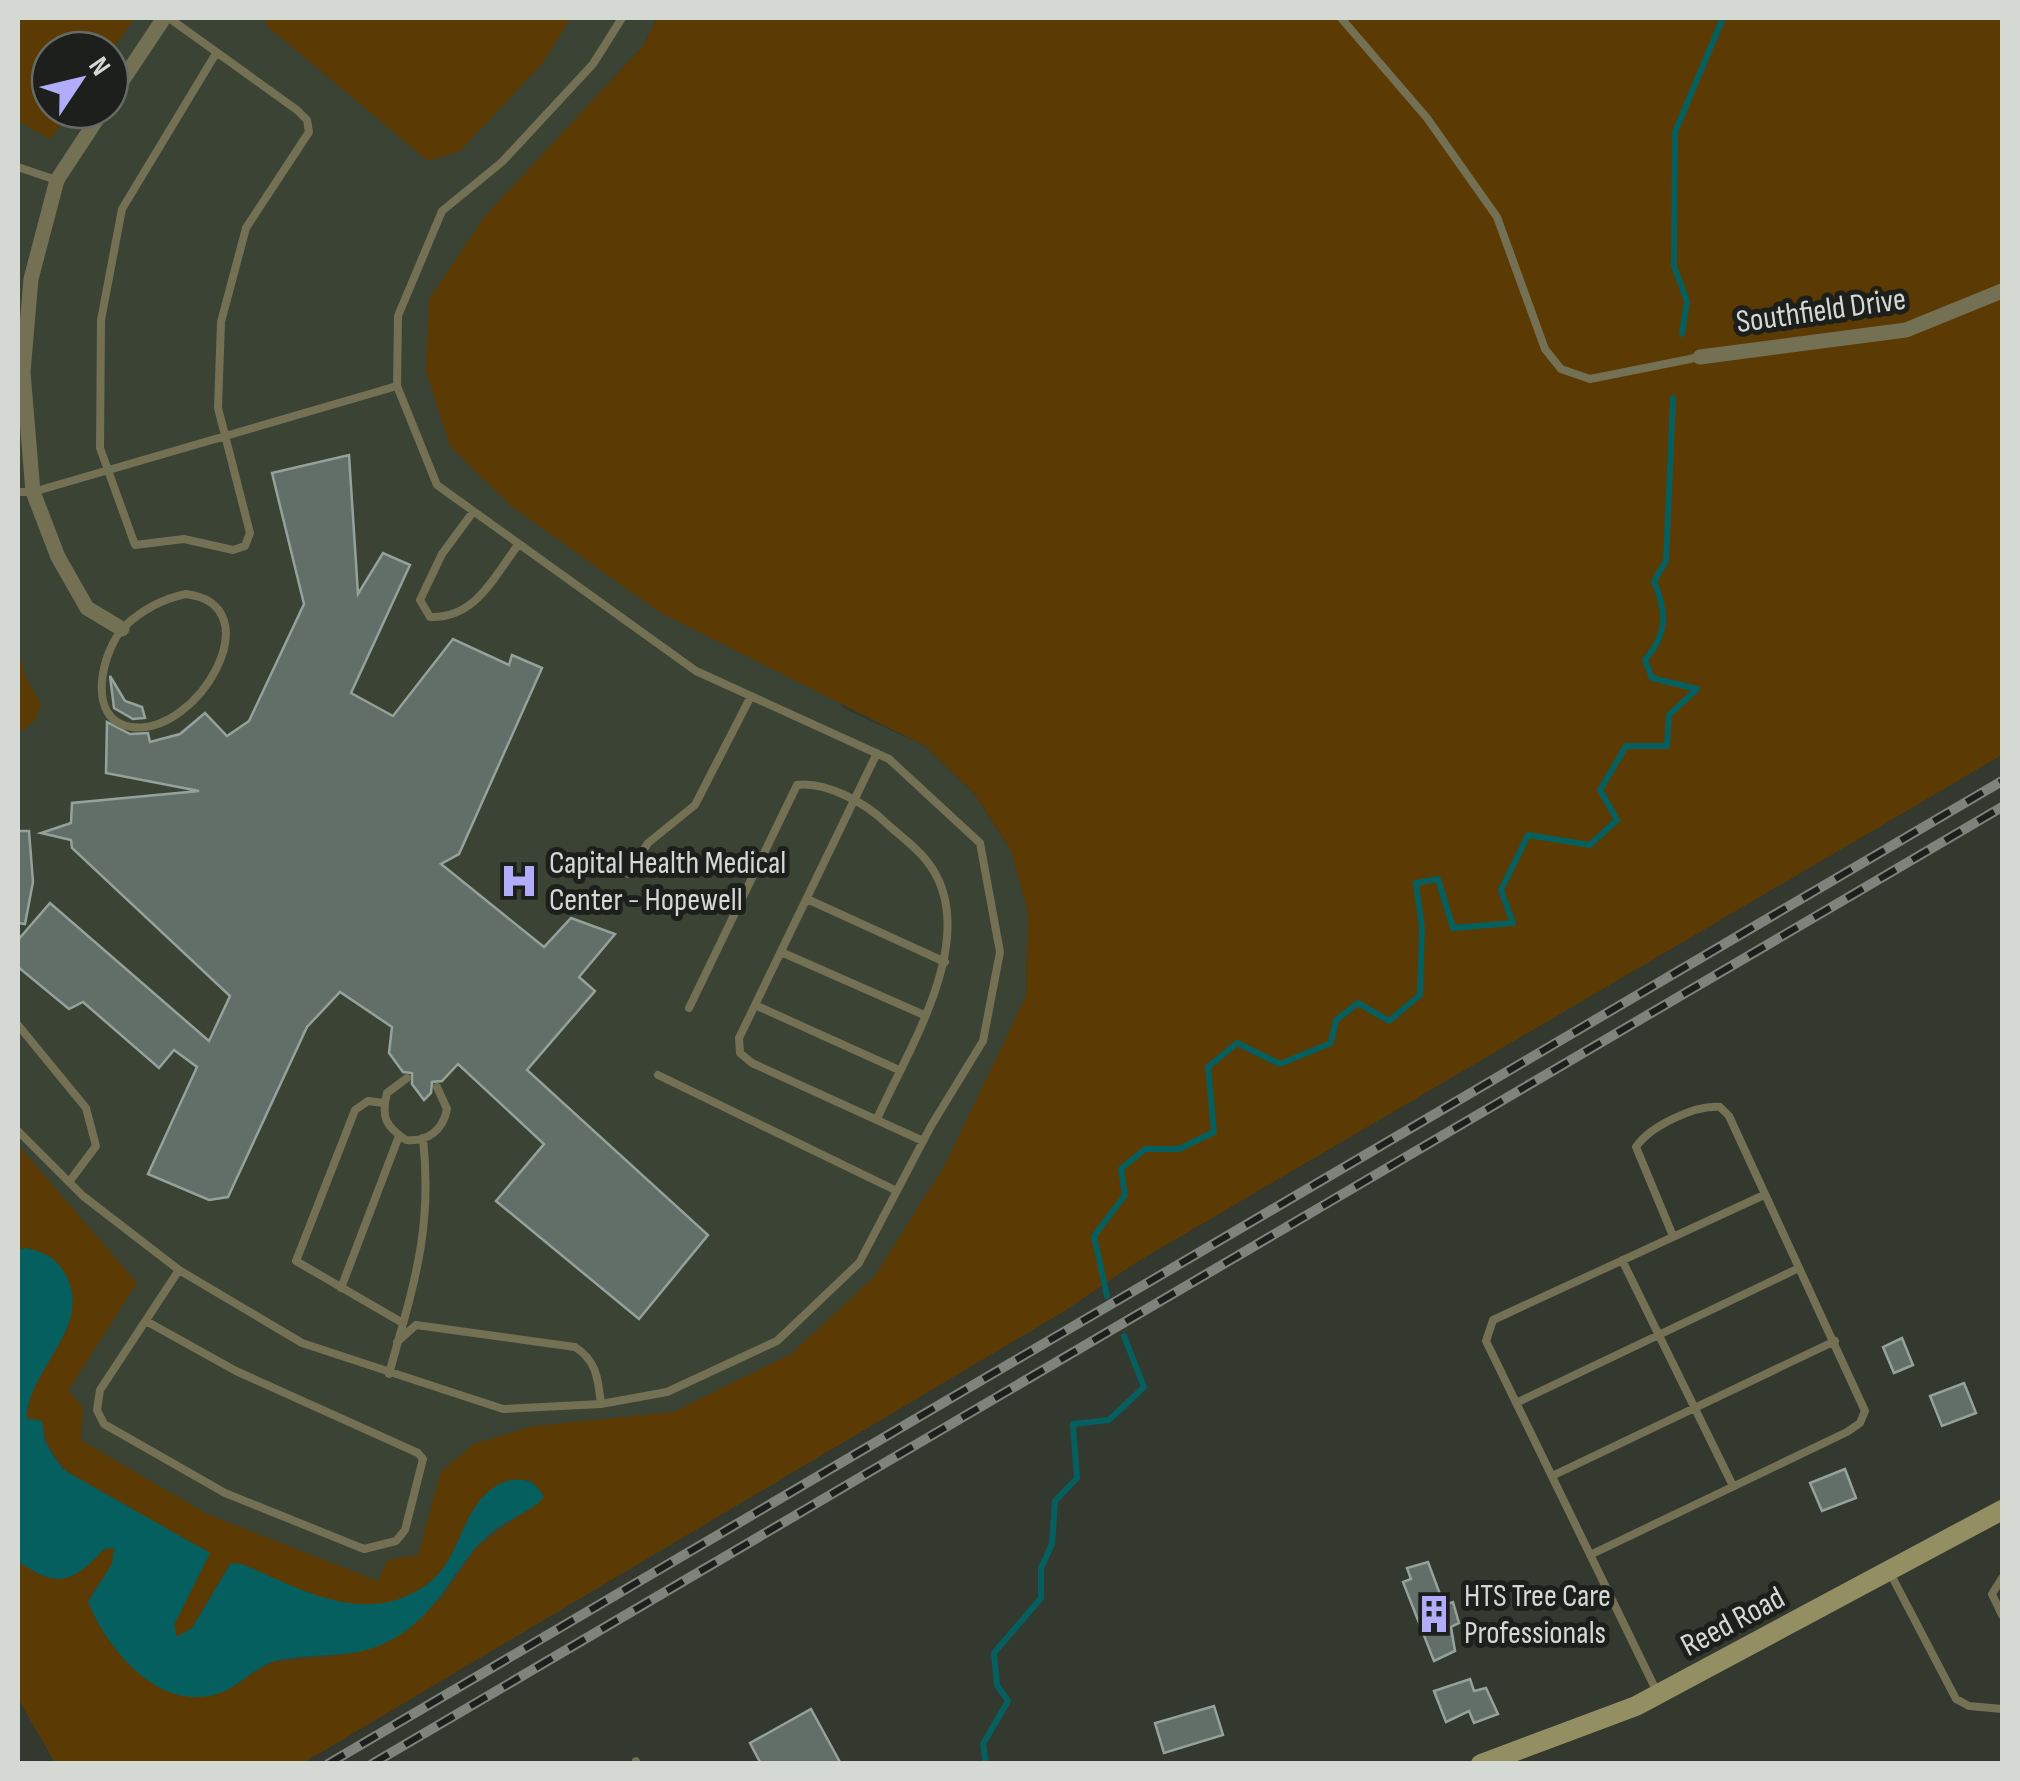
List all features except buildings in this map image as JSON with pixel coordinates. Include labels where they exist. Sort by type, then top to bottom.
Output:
[{"type":"street","points":[[130,71],[166,18]]},
{"type":"street","points":[[90,130],[57,180],[32,279],[23,372],[26,492],[87,608],[122,629]]},
{"type":"street","name":"Southfield Drive","points":[[1700,357],[1906,330],[2002,291]]},
{"type":"street","name":"Reed Road","points":[[1481,1764],[1577,1731],[1658,1695],[2002,1510]]},
{"type":"lane","points":[[166,18],[297,110],[307,120],[309,132],[246,228],[221,322],[218,408],[250,533],[244,546],[233,550],[184,539],[135,545],[100,448],[101,320],[122,209],[215,55]]},
{"type":"lane","points":[[18,1131],[69,1182],[179,1270],[302,1344],[503,1409],[602,1404],[667,1392],[777,1341],[859,1263],[983,1040],[1000,952],[980,843],[890,759],[696,671],[436,485],[397,386],[398,316],[442,211],[502,162],[593,64],[622,18]]},
{"type":"lane","points":[[1342,18],[1427,118],[1497,217],[1545,349],[1561,369],[1590,379],[1700,357]]},
{"type":"lane","points":[[18,167],[57,180]]},
{"type":"lane","points":[[26,492],[397,386]]},
{"type":"lane","points":[[473,512],[427,580],[420,600],[430,617],[449,618],[478,601],[518,546]]},
{"type":"lane","points":[[186,594],[202,596],[217,608],[226,626],[226,640],[212,680],[197,699],[165,720],[138,728],[122,726],[104,708],[101,685],[108,654],[122,629],[164,599],[186,594]]},
{"type":"lane","points":[[628,874],[648,843],[684,818],[695,805],[751,696]]},
{"type":"lane","points":[[877,754],[739,1038],[740,1053],[752,1063],[924,1142]]},
{"type":"lane","points":[[689,1008],[797,785],[812,783],[874,811],[928,862],[948,915],[945,962],[876,1119]]},
{"type":"lane","points":[[807,898],[945,962]]},
{"type":"lane","points":[[781,952],[924,1015]]},
{"type":"lane","points":[[755,1005],[899,1070]]},
{"type":"lane","points":[[18,1025],[86,1108],[96,1146],[69,1182]]},
{"type":"lane","points":[[658,1076],[897,1191]]},
{"type":"lane","points":[[407,1078],[393,1084],[384,1103],[385,1122],[406,1140],[432,1136],[445,1119],[445,1098],[437,1086]]},
{"type":"lane","points":[[384,1103],[368,1102],[355,1110],[296,1261],[400,1322]]},
{"type":"lane","points":[[1590,1555],[1860,1423],[1865,1411],[1729,1116],[1720,1107],[1692,1113],[1644,1135],[1636,1146],[1673,1236]]},
{"type":"lane","points":[[342,1288],[399,1136]]},
{"type":"lane","points":[[388,1374],[400,1322],[421,1267],[427,1173],[423,1138]]},
{"type":"lane","points":[[1658,1695],[1486,1342],[1493,1320],[1764,1195]]},
{"type":"lane","points":[[1622,1260],[1733,1486]]},
{"type":"lane","points":[[1516,1403],[1799,1268]]},
{"type":"lane","points":[[146,1321],[236,1372],[418,1453],[424,1459],[405,1530],[396,1541],[364,1549],[225,1493],[104,1424],[97,1410],[100,1390],[179,1270]]},
{"type":"lane","points":[[397,1342],[416,1325],[575,1348],[588,1355],[597,1371],[602,1404]]},
{"type":"lane","points":[[1552,1476],[1835,1340]]},
{"type":"lane","points":[[1889,1571],[1956,1699],[1969,1706],[2002,1709]]},
{"type":"lane","points":[[2002,1578],[1992,1594],[2002,1615]]},
{"type":"shaded area","name":"Capital Health Medical Center - Hopewell","points":[[18,18],[657,18],[643,46],[569,127],[843,708],[925,746],[973,792],[1011,850],[1028,912],[1026,996],[1066,1310],[303,1763],[55,1763],[18,1698]]},
{"type":"shaded area","points":[[18,18],[135,18],[126,30],[30,30],[30,128],[18,121]]},
{"type":"shaded area","points":[[264,18],[571,18],[542,64],[460,151],[428,161],[267,26]]},
{"type":"shaded area","points":[[657,18],[2002,18],[2002,755],[1137,1262],[1066,1310],[303,1763],[55,1763],[18,1698],[18,1561],[39,1574],[67,1578],[104,1550],[114,1547],[112,1565],[90,1596],[105,1635],[137,1671],[162,1689],[191,1697],[210,1695],[226,1690],[272,1662],[331,1656],[440,1600],[477,1547],[544,1497],[532,1480],[507,1481],[472,1523],[439,1574],[417,1592],[391,1602],[336,1601],[228,1567],[192,1628],[177,1637],[174,1625],[210,1552],[110,1502],[85,1485],[64,1467],[50,1447],[44,1426],[26,1419],[32,1390],[67,1329],[26,1248],[18,1250],[18,1145],[137,1283],[68,1391],[83,1407],[81,1440],[207,1514],[378,1581],[388,1560],[418,1555],[441,1471],[474,1444],[534,1426],[673,1412],[791,1354],[874,1277],[945,1165],[1026,996],[1028,912],[1011,850],[973,792],[925,746],[659,612],[511,506],[450,446],[426,371],[429,299],[485,216],[643,46]]},
{"type":"shaded area","points":[[34,130],[57,130],[50,139]]},
{"type":"shaded area","points":[[18,647],[25,676],[41,705],[35,720],[18,734]]},
{"type":"water","points":[[25,1248],[56,1262],[72,1291],[67,1328],[38,1381],[26,1418],[42,1421],[44,1441],[62,1469],[210,1553],[174,1625],[177,1637],[192,1628],[231,1563],[340,1602],[377,1604],[396,1600],[415,1592],[440,1572],[472,1511],[496,1486],[523,1480],[538,1488],[544,1497],[478,1545],[428,1611],[394,1639],[358,1652],[272,1662],[227,1690],[204,1697],[182,1696],[161,1688],[125,1660],[97,1622],[88,1602],[112,1564],[114,1548],[104,1549],[75,1575],[65,1578],[44,1576],[18,1561],[18,1250]]},
{"type":"waterway","points":[[1682,334],[1687,301],[1674,266],[1675,132],[1723,18]]},
{"type":"waterway","points":[[1107,1296],[1094,1236],[1125,1195],[1121,1169],[1145,1149],[1179,1149],[1214,1132],[1208,1067],[1237,1043],[1280,1064],[1331,1043],[1336,1020],[1358,1003],[1389,1021],[1420,995],[1422,928],[1416,883],[1438,879],[1453,928],[1513,923],[1501,890],[1528,835],[1590,845],[1617,820],[1600,790],[1626,746],[1667,746],[1669,715],[1697,689],[1652,678],[1645,660],[1658,641],[1663,622],[1654,581],[1666,561],[1673,398]]},
{"type":"waterway","points":[[986,1764],[983,1744],[1008,1701],[997,1685],[994,1653],[1041,1598],[1041,1568],[1052,1544],[1055,1501],[1077,1478],[1073,1424],[1109,1420],[1144,1387],[1124,1336]]},
{"type":"railway","points":[[328,1764],[2002,781]]},
{"type":"railway","points":[[372,1764],[2002,807]]},
{"type":"place","name":"Capital Health Medical Center - Hopewell","points":[[519,881]]},
{"type":"place","name":"HTS Tree Care Professionals","points":[[1434,1614]]}]
